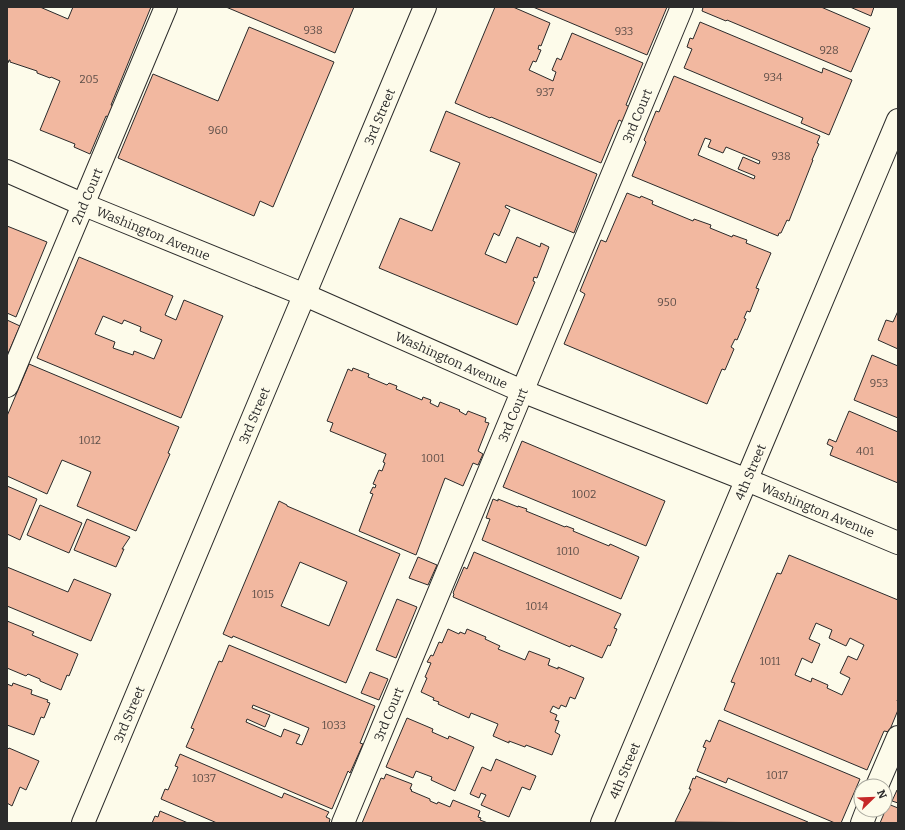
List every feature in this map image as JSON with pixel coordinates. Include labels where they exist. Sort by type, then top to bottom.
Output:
[{"type":"street","name":"2nd Court","points":[[7,386],[82,204],[166,7]]},
{"type":"street","name":"3rd Street","points":[[83,823],[425,7]]},
{"type":"street","name":"3rd Court","points":[[342,823],[682,7]]},
{"type":"street","name":"4th Street","points":[[602,823],[898,120]]},
{"type":"street","name":"Washington Avenue","points":[[7,171],[82,204],[305,295],[522,391],[747,480],[898,543]]},
{"type":"street","points":[[880,778],[898,738]]},
{"type":"building","points":[[7,7],[40,7],[68,19],[73,7],[151,7],[111,105],[115,107],[111,118],[106,116],[90,154],[74,147],[75,144],[40,130],[60,81],[10,62],[10,60],[8,63],[7,62]]},
{"type":"building","points":[[226,7],[354,7],[335,53]]},
{"type":"building","points":[[495,7],[513,7],[550,23],[541,46],[539,45],[538,49],[541,50],[536,62],[533,61],[529,70],[553,81],[556,72],[552,70],[557,58],[561,60],[572,33],[643,63],[626,105],[630,107],[623,122],[619,120],[601,163],[455,103]]},
{"type":"building","points":[[533,7],[667,7],[647,55]]},
{"type":"building","points":[[703,7],[821,7],[870,28],[851,72],[702,11]]},
{"type":"building","points":[[850,7],[874,7],[871,16]]},
{"type":"building","points":[[700,22],[822,73],[823,68],[852,80],[829,135],[801,123],[803,118],[684,68],[692,49],[687,47],[690,38],[693,39]]},
{"type":"building","points":[[249,27],[334,62],[273,207],[260,201],[254,216],[118,158],[153,74],[218,101]]},
{"type":"building","points":[[674,76],[820,136],[817,143],[819,144],[789,221],[787,220],[778,236],[632,176],[646,142],[644,140],[656,111],[659,112]],"holes":[[[705,138],[711,140],[708,147],[723,153],[726,147],[760,161],[759,164],[743,157],[738,169],[755,176],[754,179],[698,155]]]},
{"type":"building","points":[[446,111],[597,174],[574,233],[506,205],[505,207],[510,210],[499,236],[494,233],[485,254],[506,263],[517,237],[540,247],[541,243],[549,247],[537,278],[534,277],[533,281],[535,282],[517,325],[379,268],[400,218],[432,231],[460,163],[430,151]]},
{"type":"building","points":[[627,193],[640,198],[641,196],[653,201],[652,204],[693,221],[694,219],[711,225],[710,228],[732,237],[733,235],[747,240],[746,243],[771,253],[756,288],[759,289],[750,312],[747,311],[744,318],[746,319],[737,340],[735,339],[731,347],[734,349],[725,370],[722,369],[707,404],[564,344],[585,294],[580,291],[601,240],[606,242]]},
{"type":"building","points":[[7,226],[47,242],[16,317],[7,313]]},
{"type":"building","points":[[79,257],[173,296],[165,315],[176,320],[184,300],[223,316],[181,418],[37,358]],"holes":[[[103,316],[122,324],[124,320],[141,327],[140,331],[162,340],[154,359],[134,351],[133,355],[113,348],[115,342],[95,334]]]},
{"type":"building","points":[[898,311],[898,349],[878,340],[886,320],[893,322]]},
{"type":"building","points":[[7,320],[20,326],[7,356]]},
{"type":"building","points":[[872,355],[898,366],[898,418],[854,400]]},
{"type":"building","points":[[29,364],[179,427],[168,453],[170,454],[136,531],[77,506],[91,472],[62,460],[47,494],[7,476],[7,416]]},
{"type":"building","points":[[353,368],[369,374],[368,377],[387,385],[389,383],[397,386],[396,389],[422,400],[423,397],[431,400],[430,403],[438,407],[440,402],[460,410],[459,411],[466,415],[468,411],[486,418],[485,422],[489,423],[478,451],[483,454],[478,465],[473,463],[463,486],[445,478],[416,555],[359,531],[373,494],[370,493],[376,485],[373,484],[379,470],[382,471],[386,454],[330,431],[333,423],[327,421],[348,369],[352,371]]},
{"type":"building","points":[[849,411],[898,432],[898,483],[830,455],[833,447],[827,444],[829,439],[836,442]]},
{"type":"building","points":[[522,441],[665,501],[646,546],[503,487]]},
{"type":"building","points":[[7,486],[37,499],[20,540],[7,534]]},
{"type":"building","points":[[493,499],[498,501],[498,499],[527,509],[526,511],[565,527],[574,529],[573,531],[609,546],[610,544],[639,557],[621,599],[482,540],[490,519],[486,518]]},
{"type":"building","points":[[279,501],[287,506],[400,554],[346,683],[233,636],[232,638],[223,634]],"holes":[[[300,562],[347,582],[329,626],[281,606]]]},
{"type":"building","points":[[40,505],[82,523],[69,553],[27,535]]},
{"type":"building","points":[[87,519],[130,537],[122,549],[124,549],[116,567],[74,550]]},
{"type":"building","points":[[474,552],[621,614],[614,628],[617,629],[610,646],[608,645],[602,658],[571,645],[570,647],[453,597],[453,593],[464,567],[467,569]]},
{"type":"building","points":[[789,555],[898,600],[898,710],[889,732],[884,731],[867,770],[724,710],[735,683],[731,682],[777,573],[781,574]],"holes":[[[816,623],[832,630],[829,638],[846,646],[850,638],[864,645],[857,660],[848,656],[840,673],[850,678],[842,695],[827,688],[828,685],[812,678],[811,682],[795,675],[802,658],[812,663],[820,644],[809,639]]]},
{"type":"building","points":[[418,557],[437,565],[428,585],[409,578]]},
{"type":"building","points":[[7,567],[68,592],[74,579],[111,594],[91,641],[7,606]]},
{"type":"building","points":[[397,599],[417,607],[396,658],[376,650]]},
{"type":"building","points":[[7,621],[34,632],[32,635],[78,654],[69,676],[67,675],[61,690],[28,674],[26,676],[7,668]]},
{"type":"building","points":[[448,629],[459,634],[460,632],[465,634],[467,629],[486,637],[485,639],[500,646],[498,649],[525,660],[529,651],[550,659],[548,665],[558,669],[558,667],[584,678],[575,699],[570,697],[566,707],[561,705],[559,709],[553,706],[550,712],[557,715],[555,720],[559,721],[555,732],[560,735],[552,755],[526,745],[525,747],[509,741],[509,743],[493,736],[498,724],[471,713],[469,718],[438,704],[439,702],[433,700],[434,698],[421,692],[431,663],[427,662],[431,655],[433,656],[439,642],[442,643]]},
{"type":"building","points":[[229,645],[375,706],[360,743],[363,744],[350,773],[348,771],[332,809],[186,747],[194,729],[191,728],[219,661],[222,662]],"holes":[[[253,705],[309,728],[302,745],[296,743],[300,735],[284,729],[281,737],[246,722],[247,719],[265,727],[270,715],[252,708]]]},
{"type":"building","points":[[370,672],[388,679],[379,700],[361,693]]},
{"type":"building","points":[[13,683],[32,690],[31,694],[48,700],[47,702],[50,703],[44,718],[41,717],[34,735],[7,725],[7,684],[12,686]]},
{"type":"building","points":[[407,718],[433,729],[432,732],[448,739],[449,736],[474,747],[455,791],[431,780],[432,777],[416,771],[413,778],[386,767]]},
{"type":"building","points":[[719,720],[858,778],[853,778],[853,795],[841,823],[835,823],[728,778],[726,783],[697,771],[706,748],[703,747],[706,740],[710,742]]},
{"type":"building","points":[[9,748],[39,761],[26,790],[20,787],[12,806],[7,803],[7,750]]},
{"type":"building","points":[[180,754],[282,798],[284,793],[329,812],[326,817],[330,819],[329,823],[217,823],[161,799],[165,789],[168,790],[178,767],[175,766]]},
{"type":"building","points":[[496,759],[536,776],[530,790],[522,787],[509,817],[481,805],[486,795],[481,793],[479,798],[470,794],[482,767],[491,771]]},
{"type":"building","points":[[386,774],[412,784],[410,789],[412,790],[411,791],[430,799],[430,801],[437,804],[438,802],[450,807],[453,800],[480,811],[478,817],[481,818],[480,820],[488,823],[362,823],[381,778],[384,779]]},
{"type":"building","points":[[696,776],[808,823],[675,822],[691,789],[689,789],[693,778],[695,779]]},
{"type":"building","points":[[897,790],[898,803],[893,801]]},
{"type":"building","points":[[893,806],[898,808],[898,823],[880,823],[882,818],[893,818]]},
{"type":"building","points":[[160,811],[188,823],[152,823],[155,816],[158,817]]}]
